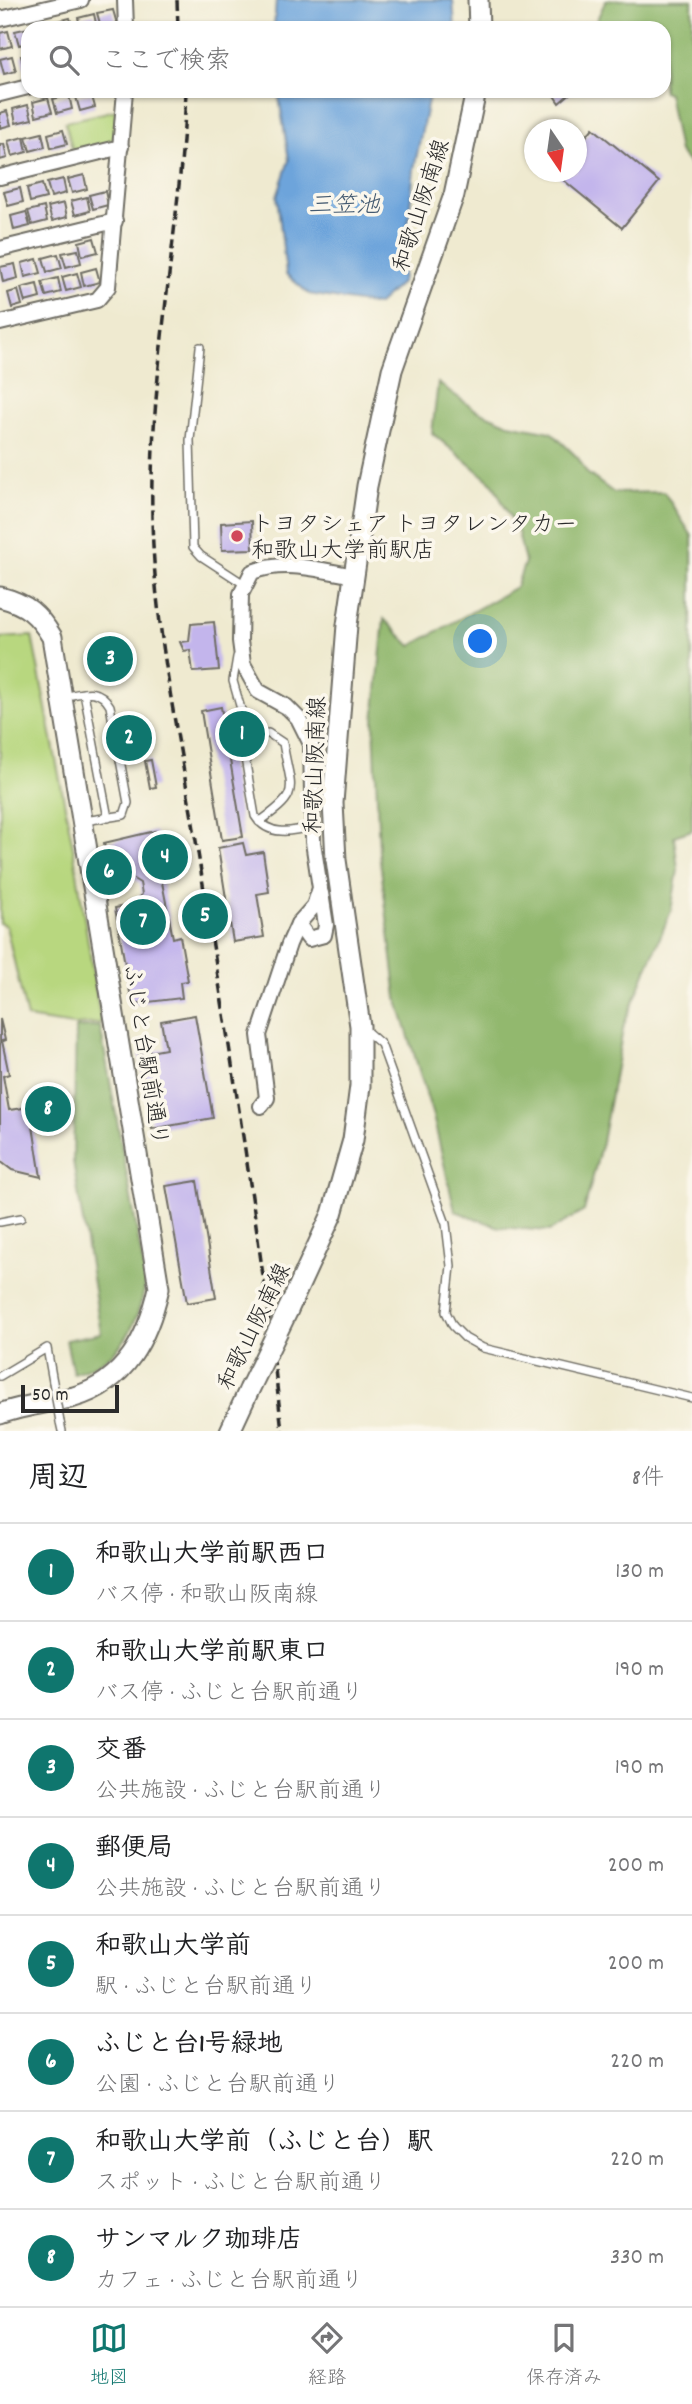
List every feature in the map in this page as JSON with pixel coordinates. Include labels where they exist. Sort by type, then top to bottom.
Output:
[{"type":"main road","points":[[478,0],[479,21]]},
{"type":"main road","name":"和歌山阪南線","points":[[230,1431],[332,1214],[353,1140],[359,1086],[360,1026],[336,860],[333,803],[337,726],[354,576],[370,475],[392,370],[454,195],[475,98]]},
{"type":"main road","name":"ふじと台駅前通り","points":[[0,597],[23,604],[40,617],[52,638],[159,1288],[152,1321],[141,1346],[126,1364],[103,1384],[72,1397],[0,1414]]},
{"type":"street","points":[[0,19],[81,0]]},
{"type":"street","points":[[125,0],[126,21]]},
{"type":"street","points":[[0,93],[21,88]]},
{"type":"street","points":[[0,323],[97,300],[108,287],[124,98]]},
{"type":"street","points":[[0,177],[121,147]]},
{"type":"street","points":[[0,249],[115,221]]},
{"type":"street","points":[[298,924],[309,939],[324,935],[326,925],[312,826],[311,744],[298,718],[287,707],[264,696],[253,685],[243,664],[240,641],[244,584],[252,572],[266,566],[293,565],[354,576]]},
{"type":"street","points":[[261,1106],[267,1098],[259,1035],[298,924],[314,906],[320,888]]},
{"type":"lane","points":[[200,347],[190,440],[193,547],[201,556],[244,584]]},
{"type":"lane","points":[[240,641],[233,681],[250,741]]},
{"type":"lane","points":[[62,697],[95,691],[105,696],[110,706],[122,767],[129,810],[124,815],[84,821]]},
{"type":"lane","points":[[85,693],[107,818]]},
{"type":"lane","points":[[258,822],[284,805],[291,789],[283,743],[268,733],[250,741],[244,752],[258,822],[282,832],[312,826]]},
{"type":"lane","points":[[360,1026],[380,1044],[446,1224],[451,1266],[446,1312],[453,1326],[465,1338],[483,1348],[692,1398]]},
{"type":"lane","points":[[0,1222],[21,1218]]},
{"type":"lane","points":[[0,1376],[47,1348],[62,1431]]},
{"type":"green space","points":[[606,0],[692,0],[692,167],[679,152],[669,98],[671,21],[596,21]]},
{"type":"green space","points":[[116,110],[115,136],[108,144],[73,152],[65,122]]},
{"type":"green space","points":[[438,383],[476,410],[509,424],[551,432],[578,458],[587,473],[614,493],[664,492],[692,536],[692,830],[674,836],[678,870],[671,911],[624,1024],[602,1142],[584,1211],[549,1231],[499,1227],[455,1211],[433,1116],[397,998],[379,852],[374,721],[384,619],[411,646],[516,587],[525,562],[518,532],[493,484],[432,433]]},
{"type":"green space","points":[[32,636],[73,847],[101,1023],[73,1025],[27,1018],[6,926],[0,923],[0,638]]},
{"type":"green space","points":[[100,1026],[146,1281],[138,1314],[124,1340],[104,1360],[73,1373],[66,1340],[101,1333],[73,1161],[76,1028]]},
{"type":"water","points":[[276,0],[453,0],[454,21],[274,21]]},
{"type":"water","name":"三笠池","points":[[279,98],[429,98],[414,169],[402,282],[377,305],[309,294],[286,274],[277,196],[289,160]]},
{"type":"building","points":[[113,10],[116,21],[99,21],[97,13]]},
{"type":"building","points":[[94,14],[96,21],[79,21],[78,18]]},
{"type":"building","points":[[21,30],[21,45],[19,45],[15,31]]},
{"type":"building","points":[[8,31],[12,46],[0,49],[0,33]]},
{"type":"building","points":[[12,56],[16,71],[4,74],[0,59]]},
{"type":"building","points":[[48,98],[52,112],[36,116],[33,102]]},
{"type":"building","points":[[70,98],[72,109],[57,113],[53,99]]},
{"type":"building","points":[[76,98],[92,98],[95,107],[80,111]]},
{"type":"building","points":[[28,105],[32,119],[16,123],[13,109]]},
{"type":"building","points":[[7,111],[11,125],[0,128],[0,113]]},
{"type":"building","points":[[593,128],[659,182],[622,228],[566,182],[587,182],[587,135]]},
{"type":"building","points":[[63,130],[67,144],[51,148],[48,134]]},
{"type":"building","points":[[42,133],[45,147],[30,151],[26,137]]},
{"type":"building","points":[[24,137],[27,152],[12,156],[8,141]]},
{"type":"building","points":[[4,144],[7,158],[0,160],[0,145]]},
{"type":"building","points":[[84,175],[87,189],[72,193],[68,179]]},
{"type":"building","points":[[63,179],[66,193],[51,197],[47,183]]},
{"type":"building","points":[[42,184],[46,198],[30,202],[27,188]]},
{"type":"building","points":[[20,188],[23,202],[8,206],[4,192]]},
{"type":"building","points":[[105,191],[108,205],[93,209],[89,195]]},
{"type":"building","points":[[87,197],[90,211],[75,215],[71,201]]},
{"type":"building","points":[[64,203],[67,217],[52,221],[48,207]]},
{"type":"building","points":[[44,207],[47,221],[32,225],[28,211]]},
{"type":"building","points":[[26,212],[30,226],[14,230],[11,216]]},
{"type":"building","points":[[94,238],[98,252],[82,256],[79,242]]},
{"type":"building","points":[[78,250],[81,263],[66,267],[62,253]]},
{"type":"building","points":[[58,254],[62,268],[47,272],[43,258]]},
{"type":"building","points":[[37,259],[41,273],[25,277],[22,263]]},
{"type":"building","points":[[15,264],[18,278],[3,282],[0,267]]},
{"type":"building","points":[[96,268],[100,282],[84,286],[81,272]]},
{"type":"building","points":[[77,273],[81,287],[66,291],[62,277]]},
{"type":"building","points":[[58,278],[61,292],[46,296],[42,282]]},
{"type":"building","points":[[37,284],[40,298],[25,302],[21,288]]},
{"type":"building","points":[[18,290],[22,305],[12,308],[8,293]]},
{"type":"building","name":"トヨタシェア トヨタレンタカー 和歌山大学前駅店","points":[[252,521],[253,549],[222,550],[221,523]]},
{"type":"building","points":[[214,622],[219,670],[193,672],[190,650],[184,651],[180,642],[189,641],[191,624]]},
{"type":"building","points":[[115,646],[119,668],[105,671],[100,649]]},
{"type":"building","points":[[221,707],[243,837],[222,840],[201,711]]},
{"type":"building","points":[[151,760],[156,787],[150,788],[145,761]]},
{"type":"building","points":[[155,831],[164,866],[159,867],[173,938],[180,936],[188,981],[180,982],[182,998],[132,1004],[115,908],[134,904],[142,894],[140,883],[130,877],[109,880],[104,843]]},
{"type":"building","points":[[243,843],[246,855],[263,852],[269,892],[257,894],[264,937],[233,942],[218,848]]},
{"type":"building","points":[[195,1015],[213,1118],[152,1129],[139,1054],[166,1049],[161,1021]]},
{"type":"building","points":[[0,1019],[9,1074],[3,1076],[9,1110],[30,1107],[41,1177],[12,1170],[0,1161]]},
{"type":"building","points":[[197,1181],[216,1298],[187,1303],[166,1186]]},
{"type":"railway","points":[[177,0],[178,21]]},
{"type":"railway","points":[[186,98],[178,198],[155,410],[152,464],[154,559],[169,686],[244,1141],[282,1431]]},
{"type":"place","name":"トヨタシェア トヨタレンタカー 和歌山大学前駅店","points":[[237,536]]},
{"type":"place","name":"交番","points":[[110,659]]},
{"type":"place","name":"和歌山大学前駅西口","points":[[242,734]]},
{"type":"place","name":"和歌山大学前駅東口","points":[[129,738]]},
{"type":"place","name":"郵便局","points":[[165,857]]},
{"type":"place","name":"ふじと台1号緑地","points":[[109,872]]},
{"type":"place","name":"和歌山大学前","points":[[205,916]]},
{"type":"place","name":"和歌山大学前（ふじと台）駅","points":[[143,922]]},
{"type":"place","name":"サンマルク珈琲店","points":[[48,1109]]}]
